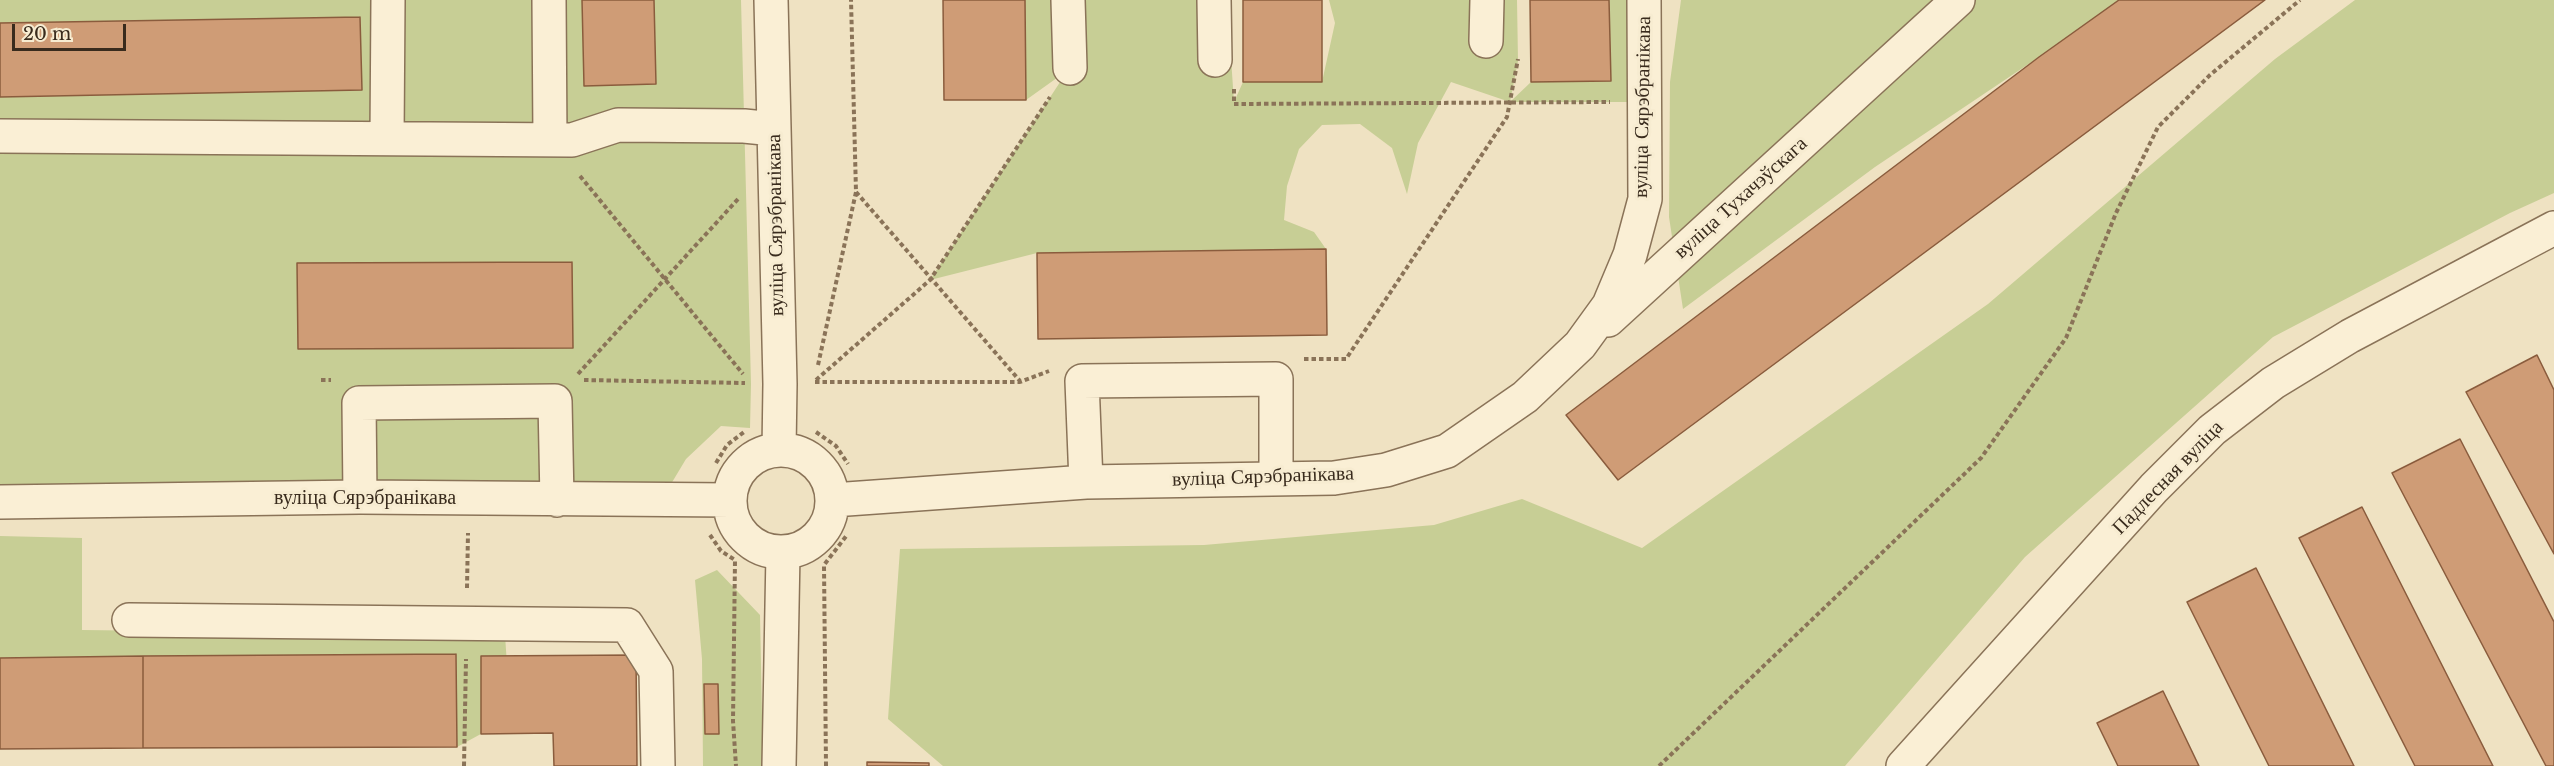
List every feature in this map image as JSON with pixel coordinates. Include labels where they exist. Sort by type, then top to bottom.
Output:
[{"type":"street","points":[[387,138],[388,0]]},
{"type":"street","points":[[549,0],[550,139]]},
{"type":"street","name":"вуліца Сярэбранікава","points":[[771,0],[780,384],[779,450]]},
{"type":"street","points":[[1068,0],[1070,68]]},
{"type":"street","points":[[1214,0],[1224,71]]},
{"type":"street","points":[[1486,41],[1487,0]]},
{"type":"street","name":"вуліца Сярэбранікава","points":[[844,500],[1086,482],[1334,478],[1386,470],[1447,451],[1525,397],[1580,345],[1609,305],[1626,266],[1644,199],[1644,0]]},
{"type":"street","name":"вуліца Тухачэўскага","points":[[1525,397],[1958,0]]},
{"type":"street","points":[[0,136],[572,140],[618,125],[744,126],[774,129]]},
{"type":"street","name":"Падлесная вуліца","points":[[1903,766],[2154,488],[2212,429],[2273,383],[2350,336],[2554,228]]},
{"type":"street","points":[[1086,482],[1082,381],[1276,379],[1276,479]]},
{"type":"street","points":[[360,497],[359,403],[555,401],[557,500]]},
{"type":"street","points":[[779,450],[802,455],[822,470],[830,484],[844,500],[819,536],[799,550],[783,553],[759,547],[740,531],[732,516],[718,499],[733,485],[740,471],[750,460],[764,453],[779,450]]},
{"type":"street","name":"вуліца Сярэбранікава","points":[[0,502],[360,497],[557,500],[718,499]]},
{"type":"street","points":[[779,766],[783,553]]},
{"type":"street","points":[[129,620],[627,625],[656,671],[658,766]]},
{"type":"path","points":[[815,392],[814,382],[855,192],[851,0]]},
{"type":"path","points":[[1659,766],[1981,458],[2066,338],[2116,213],[2158,128],[2210,75],[2300,0]]},
{"type":"path","points":[[1296,359],[1346,359],[1507,117],[1518,51]]},
{"type":"path","points":[[814,382],[930,280],[1070,68]]},
{"type":"path","points":[[1224,71],[1234,104],[1644,102]]},
{"type":"path","points":[[550,139],[751,384]]},
{"type":"path","points":[[573,379],[745,190]]},
{"type":"path","points":[[855,192],[1020,382]]},
{"type":"path","points":[[814,382],[1020,382],[1051,370]]},
{"type":"path","points":[[815,421],[815,431],[836,446],[847,461],[853,477],[844,500],[853,524],[824,565],[826,766]]},
{"type":"path","points":[[736,766],[733,721],[735,560],[722,551],[710,535],[718,499],[718,459],[727,445],[750,428]]},
{"type":"green space","points":[[0,0],[582,0],[584,86],[656,84],[654,0],[741,0],[751,384],[750,428],[721,426],[686,459],[662,499],[0,502],[0,97],[362,90],[360,17],[0,23]],"holes":[[[572,262],[572,348],[298,348],[298,263]]]},
{"type":"green space","points":[[1025,0],[1227,0],[1234,102],[1243,82],[1322,82],[1335,23],[1329,0],[1517,0],[1518,61],[1510,102],[1451,82],[1418,143],[1407,194],[1392,148],[1360,124],[1322,125],[1299,149],[1287,186],[1284,220],[1314,232],[1326,249],[1037,253],[930,280],[1068,70],[1026,100]]},
{"type":"green space","points":[[1609,0],[1644,0],[1644,102],[1510,102],[1531,82],[1610,81]]},
{"type":"green space","points":[[1681,0],[2119,0],[2039,57],[1875,167],[1683,309],[1669,217],[1670,82]]},
{"type":"green space","points":[[2355,0],[2554,0],[2554,193],[2510,213],[2273,337],[2025,557],[1845,766],[943,766],[888,719],[900,549],[1204,545],[1434,525],[1522,499],[1642,548],[1988,304],[2275,59]]},
{"type":"green space","points":[[0,536],[82,538],[82,630],[505,635],[507,665],[490,729],[457,747],[456,654],[0,658]]},
{"type":"green space","points":[[717,570],[760,615],[763,766],[703,766],[702,659],[695,580]]},
{"type":"building","points":[[582,0],[654,0],[656,84],[584,86]]},
{"type":"building","points":[[943,0],[1025,0],[1026,100],[944,100]]},
{"type":"building","points":[[1243,0],[1322,0],[1322,82],[1243,82]]},
{"type":"building","points":[[1530,0],[1609,0],[1611,81],[1531,82]]},
{"type":"building","points":[[2119,0],[2265,0],[1618,480],[1566,415],[2039,57]]},
{"type":"building","points":[[360,17],[362,90],[0,97],[0,23]]},
{"type":"building","points":[[1326,249],[1327,335],[1038,339],[1037,253]]},
{"type":"building","points":[[572,262],[573,348],[298,349],[297,263]]},
{"type":"building","points":[[2537,355],[2554,390],[2554,554],[2466,392]]},
{"type":"building","points":[[2460,439],[2554,622],[2554,766],[2546,766],[2392,473]]},
{"type":"building","points":[[2362,507],[2493,766],[2415,766],[2299,538]]},
{"type":"building","points":[[2256,568],[2354,766],[2269,766],[2187,602]]},
{"type":"building","points":[[456,654],[457,747],[143,748],[143,656]]},
{"type":"building","points":[[636,655],[637,766],[554,766],[553,733],[481,734],[481,656]]},
{"type":"building","points":[[143,656],[143,748],[0,749],[0,658]]},
{"type":"building","points":[[704,684],[718,684],[719,734],[705,734]]},
{"type":"building","points":[[2163,691],[2199,766],[2118,766],[2097,723]]},
{"type":"building","points":[[867,762],[929,763],[929,766],[867,766]]}]
